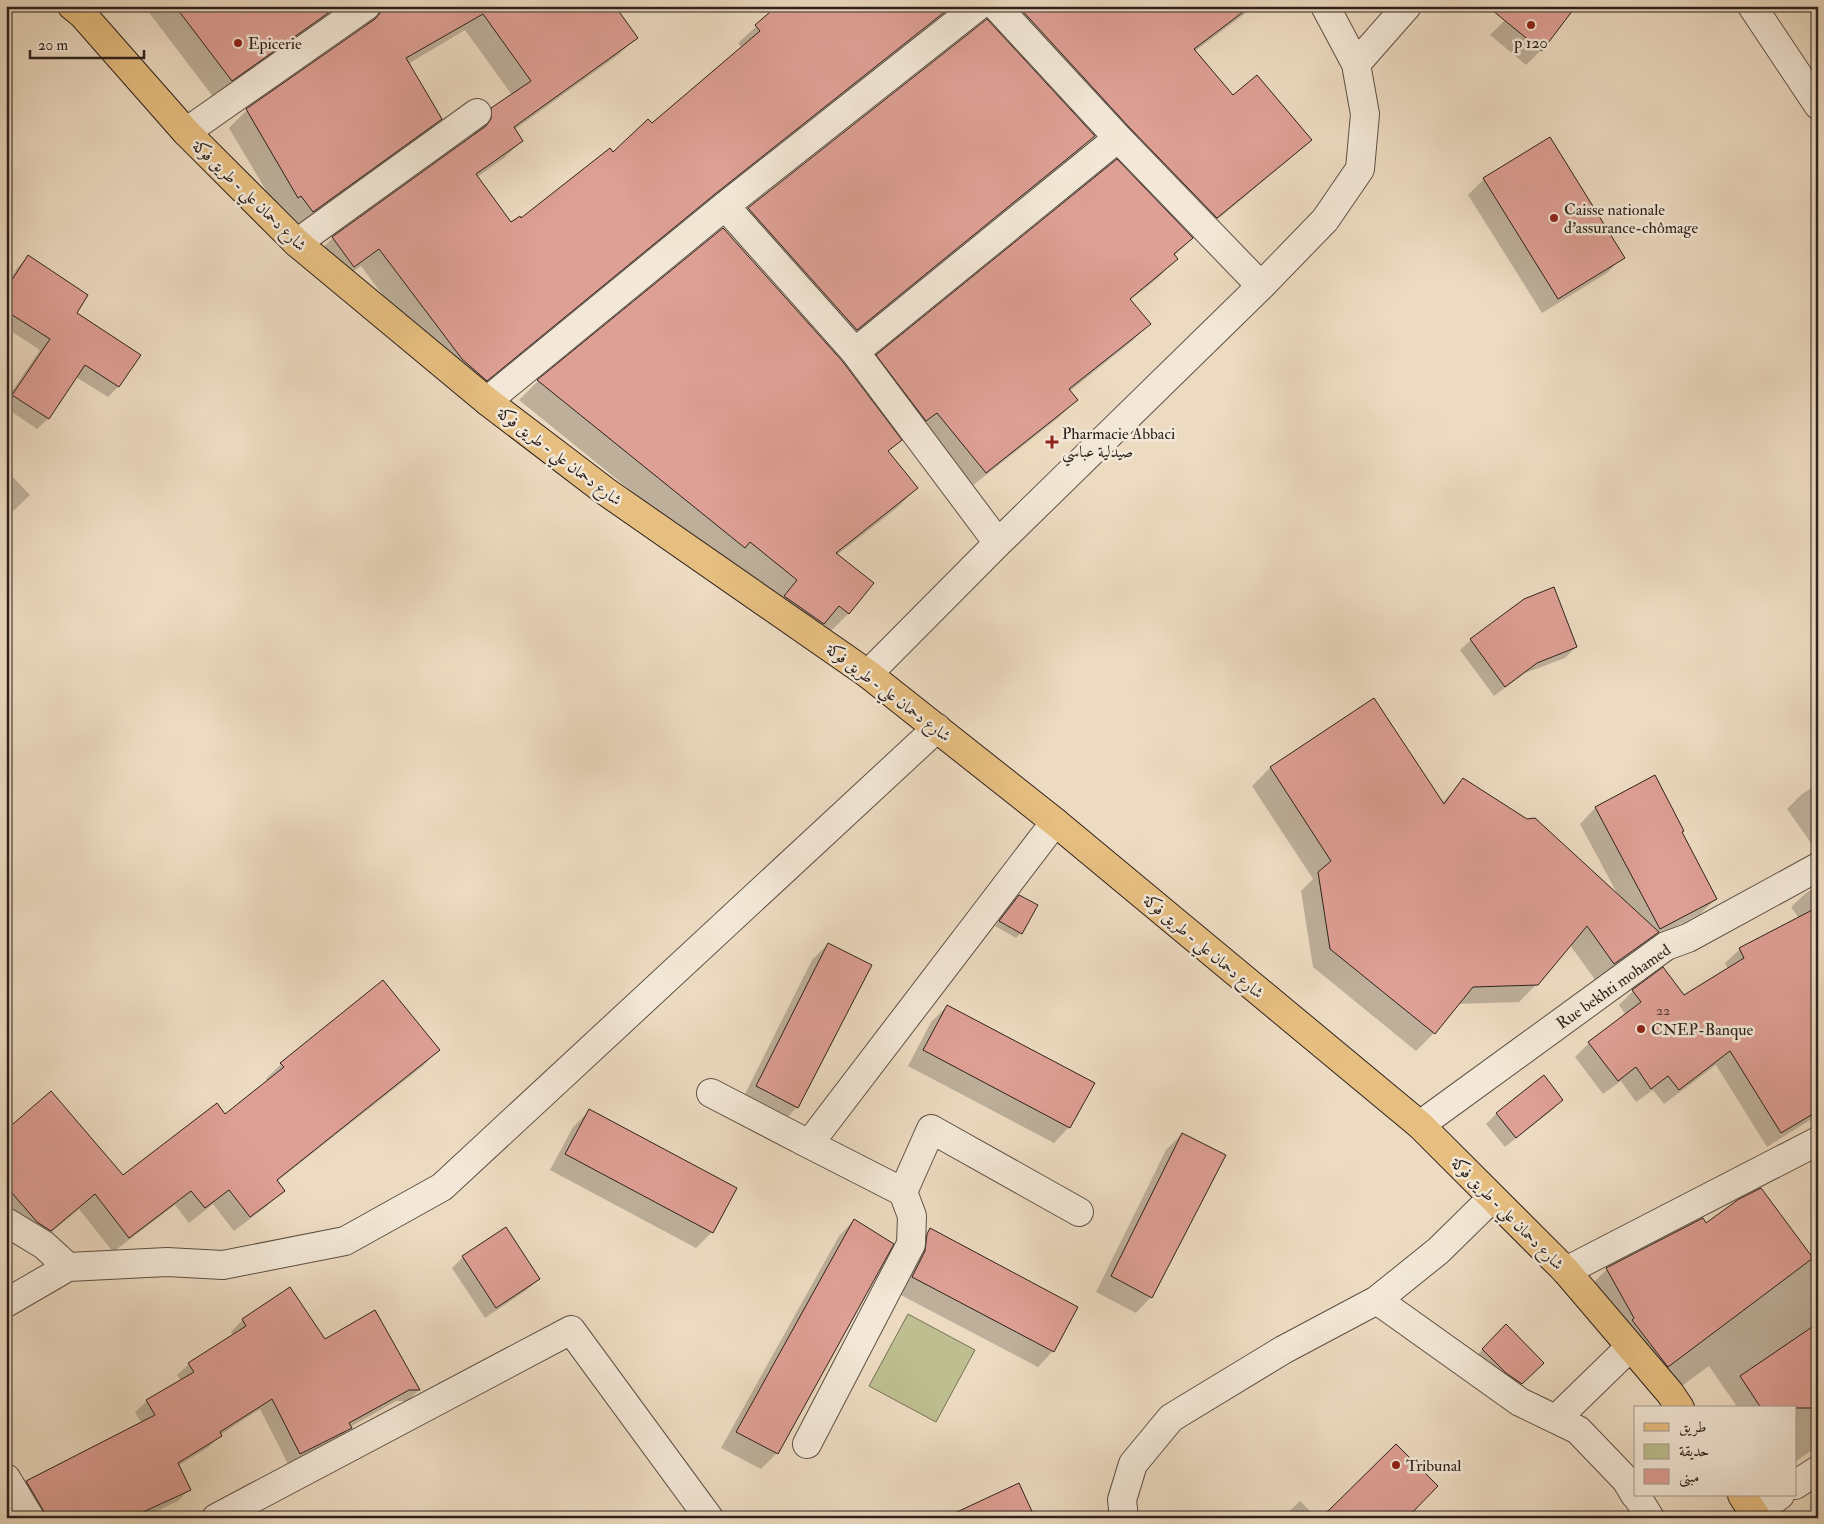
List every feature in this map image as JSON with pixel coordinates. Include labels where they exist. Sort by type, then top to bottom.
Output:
[{"type":"main road","name":"شارع دحمان علي - طريق فوكة","points":[[72,6],[83,15],[186,132],[297,243],[487,401],[605,491],[868,674],[1055,822],[1420,1125],[1566,1270],[1678,1406]]},
{"type":"street","points":[[186,132],[366,6]]},
{"type":"street","points":[[487,401],[725,206],[978,6]]},
{"type":"street","points":[[996,6],[1118,138],[1261,286]]},
{"type":"street","points":[[868,674],[998,543],[1261,286],[1325,220],[1360,170],[1365,114],[1356,64],[1325,6]]},
{"type":"street","points":[[1356,64],[1407,6]]},
{"type":"street","points":[[1752,6],[1818,104]]},
{"type":"street","points":[[297,243],[477,113]]},
{"type":"street","points":[[855,352],[1118,138]]},
{"type":"street","points":[[725,206],[855,352],[998,543]]},
{"type":"street","points":[[6,1303],[68,1267],[167,1262],[223,1265],[345,1242],[442,1188],[937,728]]},
{"type":"street","points":[[809,1144],[1055,822]]},
{"type":"street","name":"Rue bekhti mohamed","points":[[1420,1125],[1666,946],[1688,938],[1818,867]]},
{"type":"street","points":[[711,1093],[903,1192],[912,1216],[911,1244],[806,1444]]},
{"type":"street","points":[[903,1192],[931,1129],[1079,1212]]},
{"type":"street","points":[[1566,1270],[1818,1140]]},
{"type":"street","points":[[1124,1518],[1122,1500],[1133,1464],[1171,1418],[1283,1350],[1377,1300],[1438,1251],[1492,1198]]},
{"type":"street","points":[[6,1222],[44,1245],[68,1267]]},
{"type":"street","points":[[1377,1300],[1520,1402],[1578,1430],[1626,1480],[1634,1492]]},
{"type":"street","points":[[216,1518],[571,1330],[709,1518]]},
{"type":"street","points":[[1556,1419],[1630,1346]]},
{"type":"street","points":[[1796,1484],[1818,1470]]},
{"type":"street","points":[[6,1478],[30,1518]]},
{"type":"street","points":[[1637,1496],[1650,1518]]},
{"type":"street","points":[[1751,1509],[1778,1496]]},
{"type":"green space","points":[[908,1314],[975,1350],[936,1422],[869,1386]]},
{"type":"building","name":"Epicerie","points":[[175,6],[338,6],[232,81]]},
{"type":"building","points":[[381,6],[615,6],[638,38],[514,127],[523,141],[476,174],[511,222],[520,216],[521,218],[610,148],[613,152],[648,119],[652,123],[760,31],[755,25],[777,6],[952,6],[715,194],[487,381],[462,359],[379,249],[354,267],[332,237],[486,126],[491,119],[491,108],[531,81],[483,14],[406,58],[442,119],[313,212],[301,196],[298,198],[246,109],[375,19],[380,13]]},
{"type":"building","points":[[1018,6],[1251,6],[1194,49],[1233,95],[1257,75],[1312,140],[1217,218],[1129,127]]},
{"type":"building","name":"p 120","points":[[1487,6],[1576,6],[1542,51]]},
{"type":"building","points":[[987,19],[1095,136],[857,330],[748,208]]},
{"type":"building","name":"Caisse nationale d'assurance-chômage","points":[[1550,137],[1625,258],[1558,299],[1483,178]]},
{"type":"building","points":[[1117,159],[1193,238],[1174,254],[1178,259],[1130,299],[1151,324],[1069,389],[1078,400],[986,473],[937,413],[926,421],[876,355]]},
{"type":"building","points":[[723,228],[843,362],[902,440],[888,451],[918,488],[836,553],[874,583],[849,614],[839,606],[824,624],[784,596],[797,580],[750,542],[745,548],[537,380]]},
{"type":"building","points":[[28,255],[88,295],[77,313],[141,355],[119,387],[85,365],[49,419],[12,395],[50,339],[6,311],[6,289]]},
{"type":"building","points":[[1554,587],[1577,647],[1537,663],[1505,687],[1470,639],[1524,599]]},
{"type":"building","points":[[1374,698],[1444,804],[1463,778],[1527,819],[1535,818],[1659,932],[1614,964],[1587,926],[1538,985],[1473,987],[1435,1034],[1330,949],[1318,872],[1331,861],[1270,767]]},
{"type":"building","points":[[1655,775],[1717,899],[1660,929],[1595,807]]},
{"type":"building","points":[[1019,895],[1038,905],[1022,934],[999,921]]},
{"type":"building","points":[[1818,907],[1818,1111],[1781,1133],[1730,1051],[1679,1090],[1668,1076],[1651,1089],[1636,1067],[1618,1081],[1588,1042],[1641,1002],[1632,990],[1663,967],[1684,995],[1744,958],[1739,948]]},
{"type":"building","points":[[828,943],[872,965],[798,1108],[756,1086]]},
{"type":"building","points":[[383,980],[440,1050],[277,1180],[285,1191],[250,1217],[229,1190],[205,1208],[191,1191],[129,1238],[95,1194],[51,1231],[37,1222],[6,1186],[6,1130],[51,1091],[123,1175],[217,1103],[225,1114],[284,1067],[280,1063]]},
{"type":"building","points":[[947,1005],[1095,1083],[1070,1128],[923,1050]]},
{"type":"building","points":[[1544,1075],[1563,1100],[1516,1138],[1496,1113]]},
{"type":"building","points":[[589,1109],[737,1188],[713,1233],[565,1154]]},
{"type":"building","points":[[1182,1133],[1226,1155],[1152,1298],[1111,1276]]},
{"type":"building","points":[[1761,1188],[1813,1258],[1668,1367],[1632,1320],[1634,1318],[1606,1268],[1703,1218],[1706,1223],[1739,1199]]},
{"type":"building","points":[[854,1219],[894,1244],[778,1454],[736,1432]]},
{"type":"building","points":[[506,1227],[540,1279],[496,1308],[462,1256]]},
{"type":"building","points":[[930,1228],[1078,1307],[1054,1352],[912,1277],[925,1251],[927,1234]]},
{"type":"building","points":[[290,1287],[325,1339],[375,1310],[420,1390],[409,1390],[349,1423],[352,1428],[300,1454],[272,1399],[220,1432],[222,1436],[178,1463],[191,1490],[130,1518],[46,1518],[26,1481],[155,1415],[146,1400],[194,1372],[188,1363],[246,1326],[242,1319]]},
{"type":"building","points":[[1818,1323],[1818,1408],[1760,1406],[1740,1376]]},
{"type":"building","points":[[1506,1324],[1544,1363],[1522,1384],[1506,1373],[1482,1349]]},
{"type":"building","name":"Tribunal","points":[[1396,1444],[1438,1486],[1407,1518],[1321,1518]]},
{"type":"building","points":[[1019,1483],[1035,1518],[944,1518]]},
{"type":"place","name":"p 120","points":[[1531,25]]},
{"type":"place","name":"Epicerie","points":[[238,43]]},
{"type":"place","name":"Caisse nationale d'assurance-chômage","points":[[1554,218]]},
{"type":"place","name":"Pharmacie Abbaci صيدلية عباسي","points":[[1052,442]]},
{"type":"place","name":"CNEP-Banque","points":[[1641,1029]]},
{"type":"place","name":"Tribunal","points":[[1396,1465]]}]
